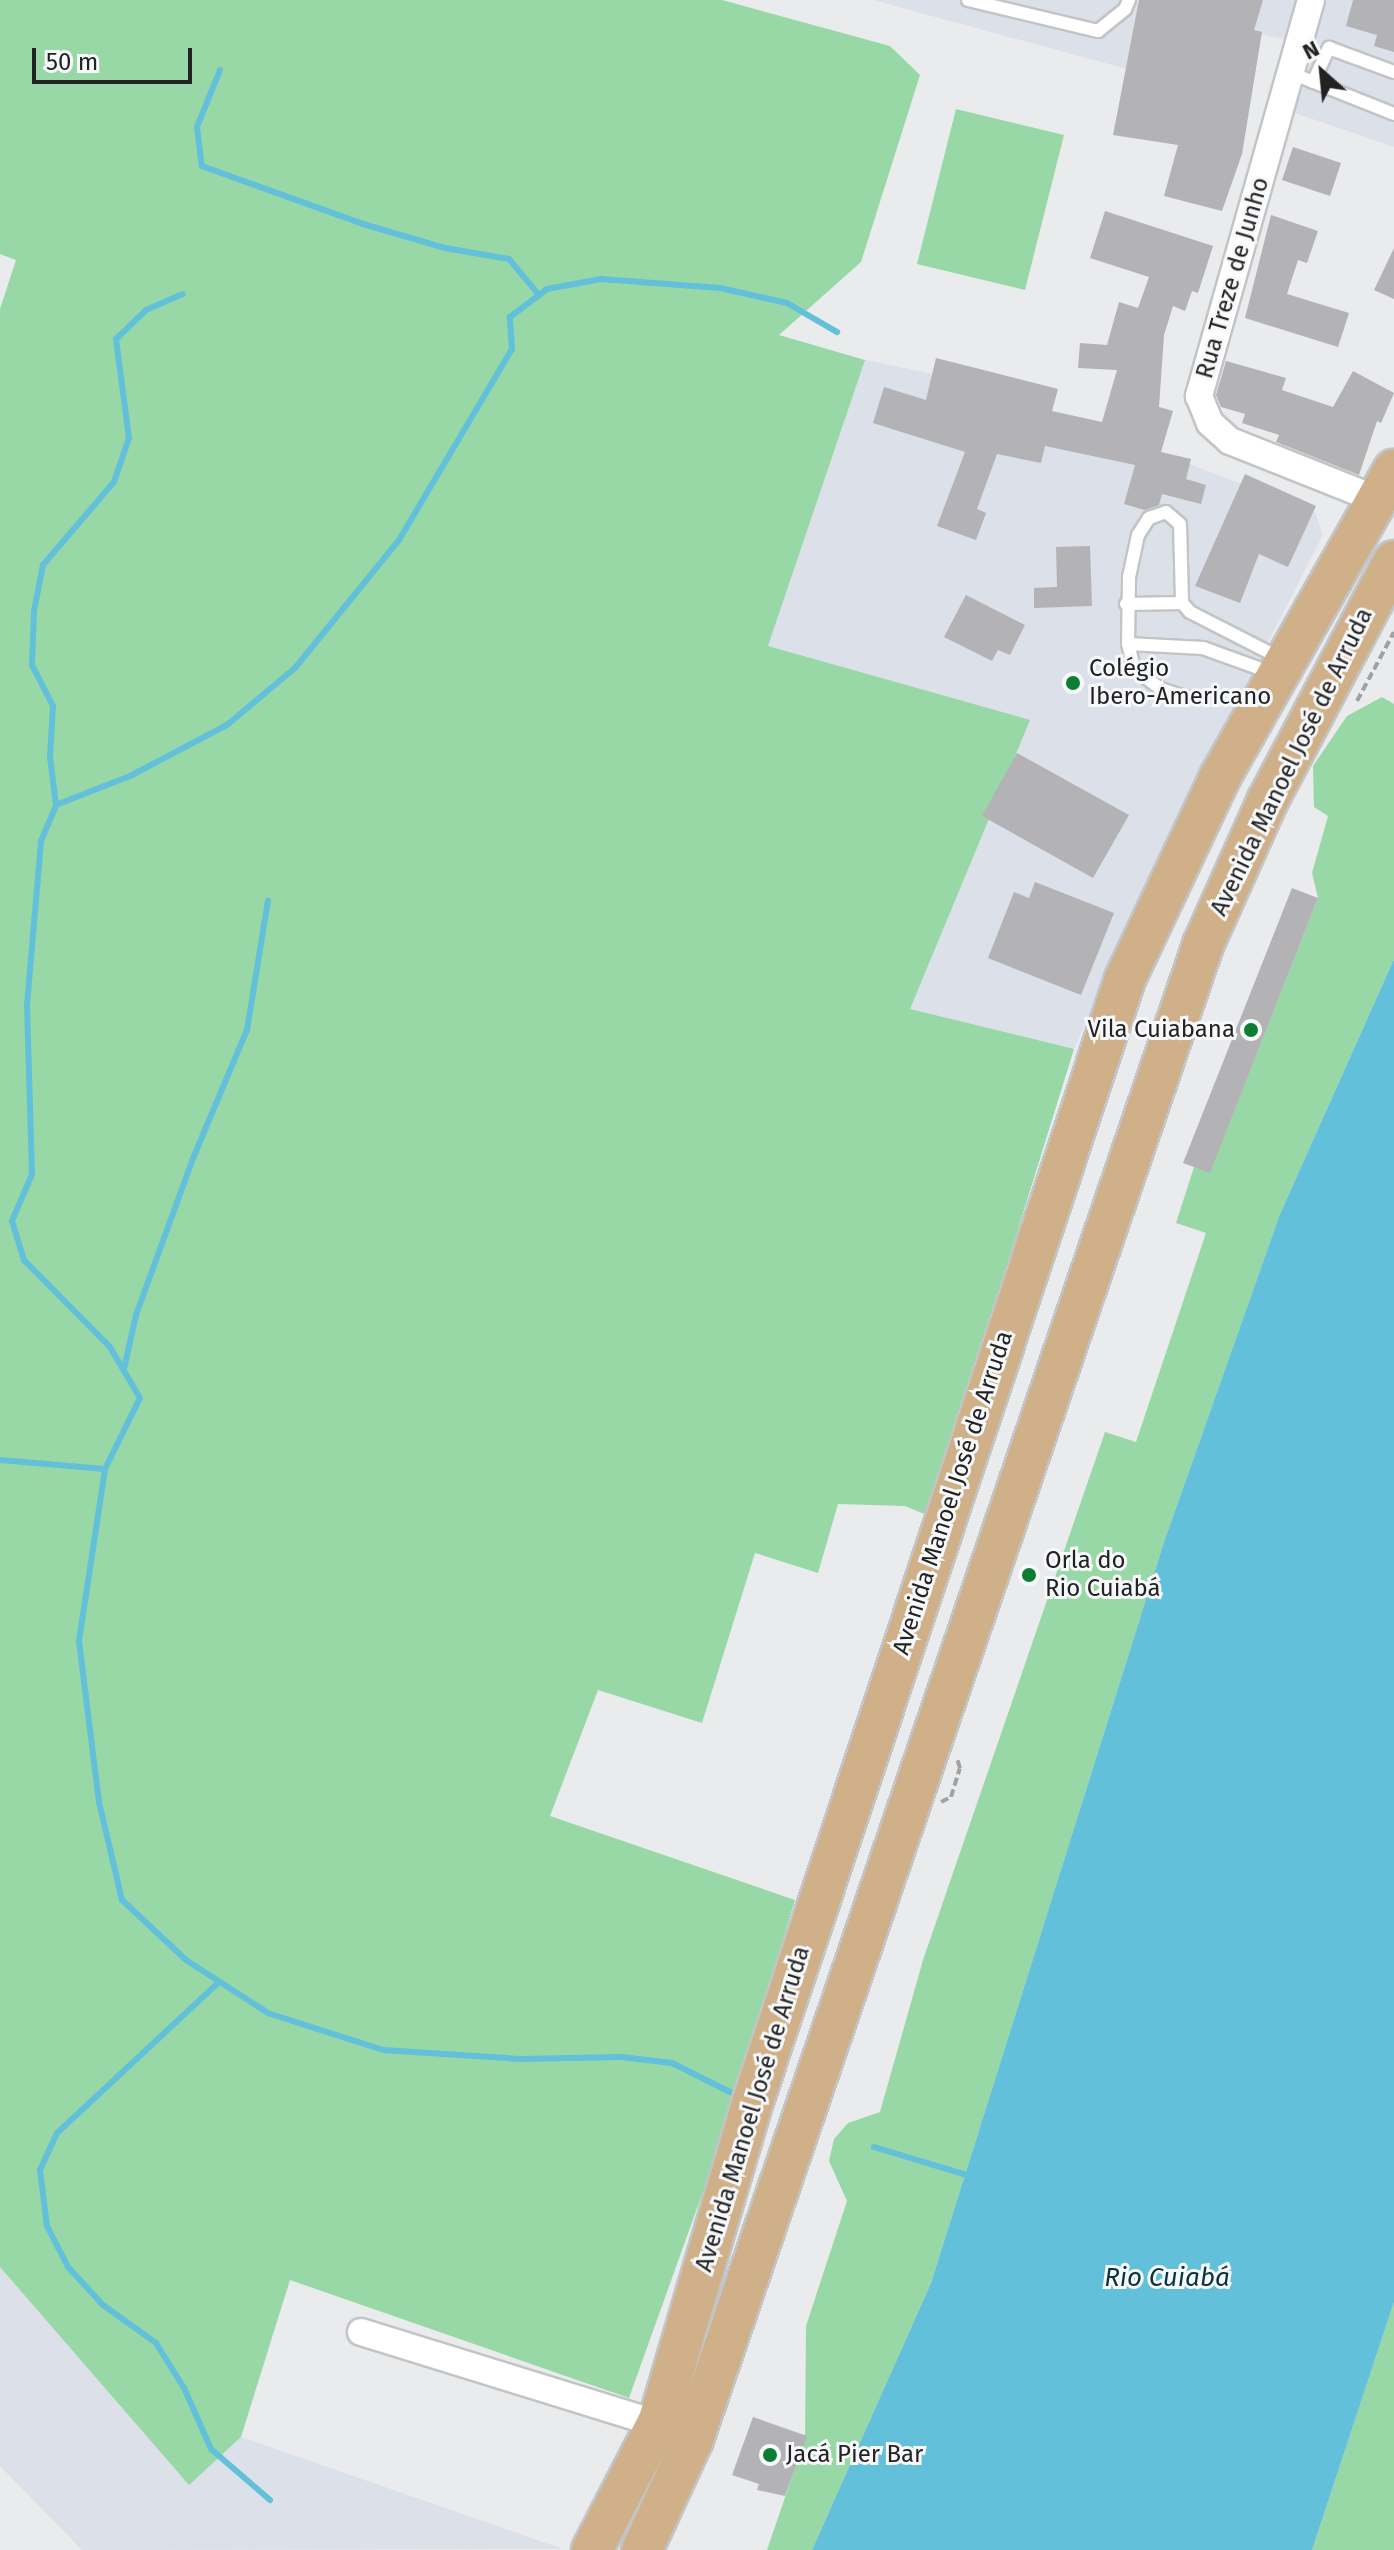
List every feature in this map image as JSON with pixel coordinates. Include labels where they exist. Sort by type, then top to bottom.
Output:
[{"type":"main road","name":"Avenida Manoel José de Arruda","points":[[592,2550],[659,2420],[752,2104],[1020,1287],[1146,927],[1282,668],[1385,485]]},
{"type":"main road","name":"Avenida Manoel José de Arruda","points":[[642,2550],[693,2439],[1193,974],[1237,862],[1394,561]]},
{"type":"main road","points":[[1020,1287],[1080,1302]]},
{"type":"street","name":"Rua Treze de Junho","points":[[1311,0],[1302,77],[1199,396],[1210,423],[1230,441],[1385,485]]},
{"type":"street","points":[[361,2332],[659,2420],[693,2439]]},
{"type":"lane","points":[[968,0],[1098,31],[1125,9],[1129,0]]},
{"type":"lane","points":[[1394,72],[1329,48],[1302,77],[1394,114]]},
{"type":"lane","points":[[1182,603],[1180,524],[1166,512],[1149,518],[1138,535],[1126,604],[1128,644],[1134,669],[1161,689],[1185,697]]},
{"type":"lane","points":[[1126,604],[1182,603],[1282,668]]},
{"type":"lane","points":[[1128,644],[1203,648],[1282,668]]},
{"type":"shaded area","points":[[873,0],[1394,0],[1394,147],[1295,113],[1315,45],[1149,12],[1138,72]]},
{"type":"shaded area","name":"Colégio Ibero-Americano","points":[[865,360],[1041,396],[1032,412],[1155,451],[1315,512],[1323,535],[1188,798],[1074,1049],[909,1010],[768,646]]},
{"type":"shaded area","points":[[0,2267],[189,2484],[241,2437],[563,2549],[82,2550],[0,2466]]},
{"type":"green space","points":[[0,0],[722,0],[890,46],[920,75],[861,262],[779,335],[865,360],[768,646],[1030,720],[910,1009],[1074,1049],[929,1516],[905,1506],[838,1504],[818,1573],[755,1553],[702,1723],[598,1690],[550,1816],[795,1900],[724,2133],[629,2398],[290,2280],[241,2437],[189,2485],[0,2267],[0,309],[16,260],[0,254]]},
{"type":"green space","points":[[956,109],[1064,135],[1025,290],[917,264]]},
{"type":"green space","points":[[1382,697],[1394,704],[1394,959],[1280,1214],[1164,1542],[931,2283],[812,2550],[767,2550],[805,2439],[806,2326],[847,2201],[829,2161],[834,2139],[848,2123],[880,2112],[923,1960],[1105,1432],[1136,1442],[1206,1233],[1176,1223],[1194,1167],[1210,1172],[1318,898],[1312,873],[1328,816],[1314,807],[1313,766],[1347,716]]},
{"type":"green space","points":[[1394,2302],[1394,2550],[1312,2550]]},
{"type":"water","name":"Rio Cuiabá","points":[[1394,959],[1394,2302],[1312,2550],[812,2550],[931,2283],[1164,1542],[1280,1214]]},
{"type":"building","points":[[1139,0],[1263,0],[1254,30],[1262,32],[1242,154],[1222,211],[1164,196],[1178,145],[1113,135]]},
{"type":"building","points":[[1353,0],[1394,0],[1394,52],[1374,46],[1377,35],[1346,26]]},
{"type":"building","points":[[1293,147],[1341,163],[1330,196],[1282,180]]},
{"type":"building","points":[[1105,211],[1213,246],[1198,293],[1192,291],[1185,311],[1173,306],[1164,335],[1159,407],[1173,411],[1161,452],[1191,459],[1186,479],[1206,485],[1201,504],[1162,494],[1159,505],[1145,510],[1124,504],[1135,465],[1045,446],[1041,463],[997,454],[977,509],[986,513],[976,540],[937,526],[965,452],[873,423],[884,387],[926,400],[936,358],[1058,389],[1052,411],[1102,422],[1117,370],[1078,368],[1080,343],[1107,345],[1119,302],[1138,308],[1149,277],[1090,258]]},
{"type":"building","points":[[1271,215],[1318,231],[1307,263],[1298,260],[1287,294],[1349,313],[1338,347],[1245,318]]},
{"type":"building","points":[[1394,248],[1394,299],[1374,290]]},
{"type":"building","points":[[1226,361],[1286,378],[1282,390],[1333,407],[1353,371],[1394,393],[1381,423],[1377,421],[1359,475],[1276,442],[1279,435],[1242,423],[1245,414],[1221,407],[1216,395]]},
{"type":"building","points":[[1245,474],[1316,506],[1288,567],[1259,554],[1240,603],[1195,586]]},
{"type":"building","points":[[1090,546],[1092,606],[1034,608],[1034,588],[1057,587],[1056,547]]},
{"type":"building","points":[[966,595],[1025,625],[1010,655],[998,650],[992,661],[944,637]]},
{"type":"building","points":[[1017,753],[1129,815],[1093,878],[982,816]]},
{"type":"building","points":[[1035,882],[1114,913],[1081,995],[988,958],[1014,892],[1029,898]]},
{"type":"building","name":"Vila Cuiabana","points":[[1292,888],[1318,898],[1210,1173],[1183,1163]]},
{"type":"building","name":"Jacá Pier Bar","points":[[753,2417],[807,2436],[785,2496],[757,2490],[759,2484],[732,2475]]},
{"type":"waterway","points":[[220,70],[197,127],[202,166],[363,224],[445,248],[509,259],[539,295]]},
{"type":"waterway","points":[[736,2095],[672,2063],[621,2057],[520,2059],[383,2050],[268,2013],[186,1960],[122,1900],[99,1802],[79,1641],[105,1469],[140,1398],[110,1347],[24,1260],[12,1221],[32,1174],[27,1005],[41,841],[56,805],[132,775],[227,725],[295,668],[399,540],[512,349],[510,317],[547,289],[601,279],[720,288],[787,303],[837,332]]},
{"type":"waterway","points":[[56,805],[50,757],[53,706],[32,665],[34,611],[43,565],[114,482],[129,438],[116,339],[146,310],[183,294]]},
{"type":"waterway","points":[[124,1369],[136,1315],[194,1156],[247,1030],[268,901]]},
{"type":"waterway","points":[[0,1460],[105,1469]]},
{"type":"waterway","points":[[219,1982],[57,2133],[40,2170],[47,2226],[68,2267],[103,2305],[156,2343],[184,2388],[211,2449],[270,2500]]},
{"type":"waterway","points":[[874,2147],[970,2176]]},
{"type":"place","name":"Colégio Ibero-Americano","points":[[1073,683]]},
{"type":"place","name":"Vila Cuiabana","points":[[1251,1030]]},
{"type":"place","name":"Orla do Rio Cuiabá","points":[[1029,1575]]},
{"type":"place","name":"Jacá Pier Bar","points":[[770,2455]]}]
